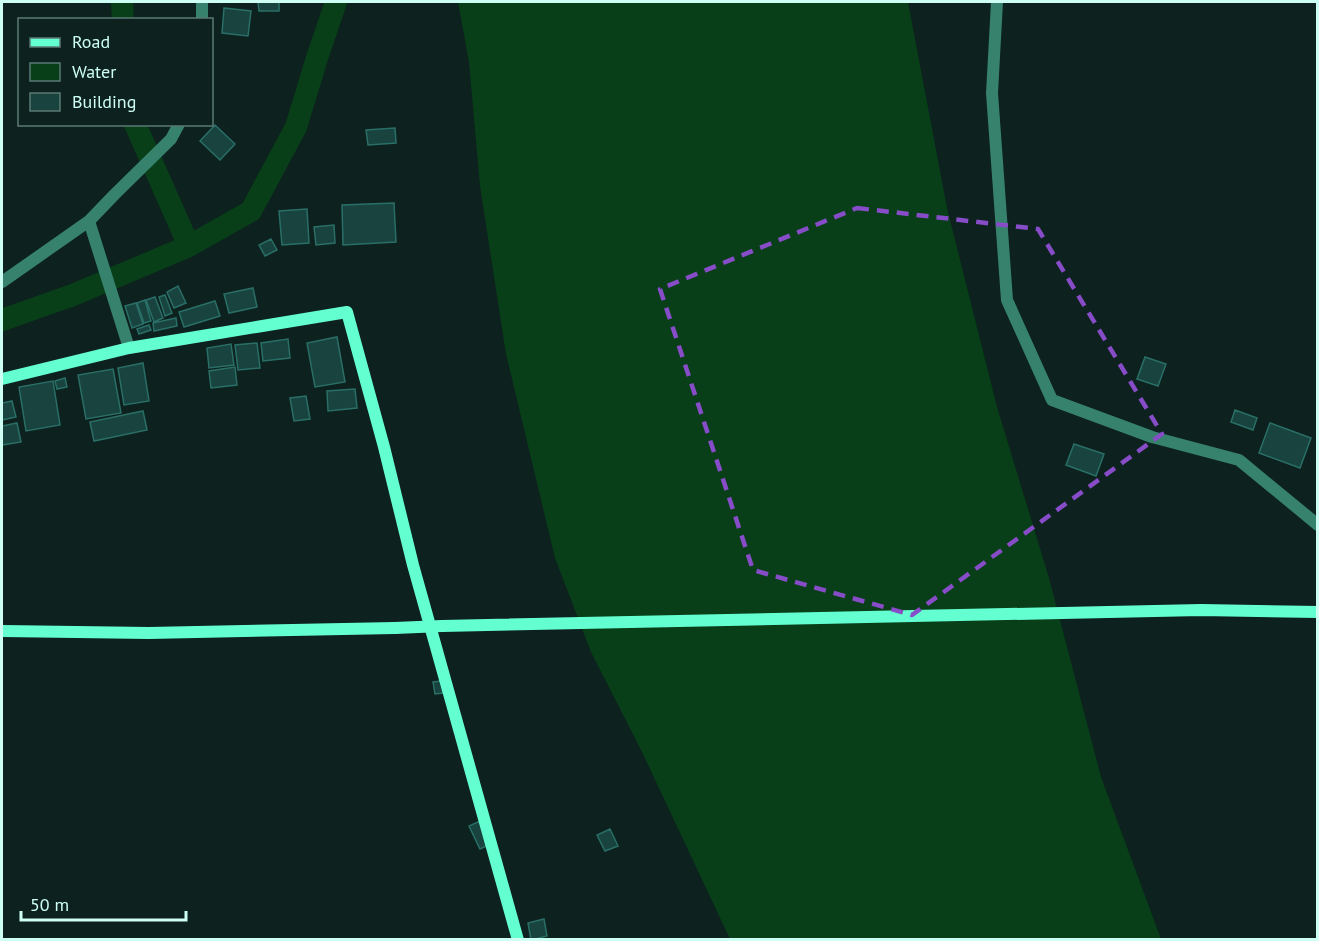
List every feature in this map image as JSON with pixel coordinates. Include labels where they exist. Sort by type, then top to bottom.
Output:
[{"type":"main road","points":[[2,379],[129,348],[347,312],[413,565],[518,939]]},
{"type":"main road","points":[[2,631],[149,633],[1201,610],[1317,612]]},
{"type":"street","points":[[202,2],[202,18]]},
{"type":"street","points":[[997,2],[992,93],[1007,300],[1052,400],[1152,437],[1239,460],[1317,525]]},
{"type":"street","points":[[2,282],[89,221],[171,139],[178,126]]},
{"type":"street","points":[[89,221],[129,348]]},
{"type":"highlighted area","points":[[857,208],[1038,229],[1162,434],[912,615],[753,570],[660,289]]},
{"type":"water","points":[[458,2],[908,2],[947,208],[997,407],[1049,578],[1101,777],[1161,939],[730,939],[642,752],[591,652],[555,558],[506,354],[480,186],[469,62]]},
{"type":"building","points":[[258,2],[279,2],[279,11],[259,11]]},
{"type":"building","points":[[224,8],[251,11],[248,36],[222,33]]},
{"type":"building","points":[[215,125],[235,144],[220,160],[200,141]]},
{"type":"building","points":[[395,128],[396,143],[368,145],[366,130]]},
{"type":"building","points":[[394,203],[396,242],[343,245],[342,205]]},
{"type":"building","points":[[307,209],[309,243],[282,245],[279,211]]},
{"type":"building","points":[[334,225],[335,243],[316,245],[314,227]]},
{"type":"building","points":[[271,239],[277,250],[265,256],[259,245]]},
{"type":"building","points":[[178,286],[186,303],[174,308],[167,292]]},
{"type":"building","points":[[253,288],[257,307],[229,313],[224,294]]},
{"type":"building","points":[[165,295],[172,313],[165,316],[159,297]]},
{"type":"building","points":[[155,297],[163,318],[154,322],[146,300]]},
{"type":"building","points":[[145,300],[151,321],[144,323],[137,303]]},
{"type":"building","points":[[215,301],[220,316],[184,327],[179,312]]},
{"type":"building","points":[[136,303],[143,324],[132,328],[125,306]]},
{"type":"building","points":[[176,318],[177,326],[154,331],[153,323]]},
{"type":"building","points":[[149,325],[151,330],[139,334],[137,329]]},
{"type":"building","points":[[337,337],[345,382],[315,387],[307,343]]},
{"type":"building","points":[[288,339],[290,358],[263,361],[261,343]]},
{"type":"building","points":[[257,343],[260,368],[238,370],[235,345]]},
{"type":"building","points":[[231,344],[234,365],[209,368],[207,348]]},
{"type":"building","points":[[1145,357],[1166,364],[1158,386],[1137,379]]},
{"type":"building","points":[[143,363],[149,401],[124,405],[118,368]]},
{"type":"building","points":[[235,367],[237,385],[211,388],[209,371]]},
{"type":"building","points":[[113,369],[121,413],[86,419],[78,375]]},
{"type":"building","points":[[65,378],[67,387],[57,389],[55,381]]},
{"type":"building","points":[[53,381],[60,425],[26,431],[19,387]]},
{"type":"building","points":[[355,389],[357,408],[328,411],[327,391]]},
{"type":"building","points":[[306,396],[310,419],[294,421],[290,398]]},
{"type":"building","points":[[12,401],[16,417],[2,420],[2,403]]},
{"type":"building","points":[[1235,410],[1257,418],[1253,430],[1231,422]]},
{"type":"building","points":[[143,411],[147,430],[94,441],[90,422]]},
{"type":"building","points":[[17,423],[21,442],[2,445],[2,426]]},
{"type":"building","points":[[1270,423],[1311,438],[1300,468],[1259,453]]},
{"type":"building","points":[[1074,444],[1104,454],[1096,476],[1066,465]]},
{"type":"building","points":[[441,681],[443,693],[435,694],[433,682]]},
{"type":"building","points":[[480,821],[491,844],[480,849],[469,826]]},
{"type":"building","points":[[610,829],[618,846],[605,851],[597,835]]},
{"type":"building","points":[[544,919],[547,936],[531,940],[528,923]]},
{"type":"waterway","points":[[122,2],[123,18]]},
{"type":"waterway","points":[[2,320],[73,295],[189,246],[251,211],[296,127],[336,2]]},
{"type":"waterway","points":[[136,126],[189,246]]}]
